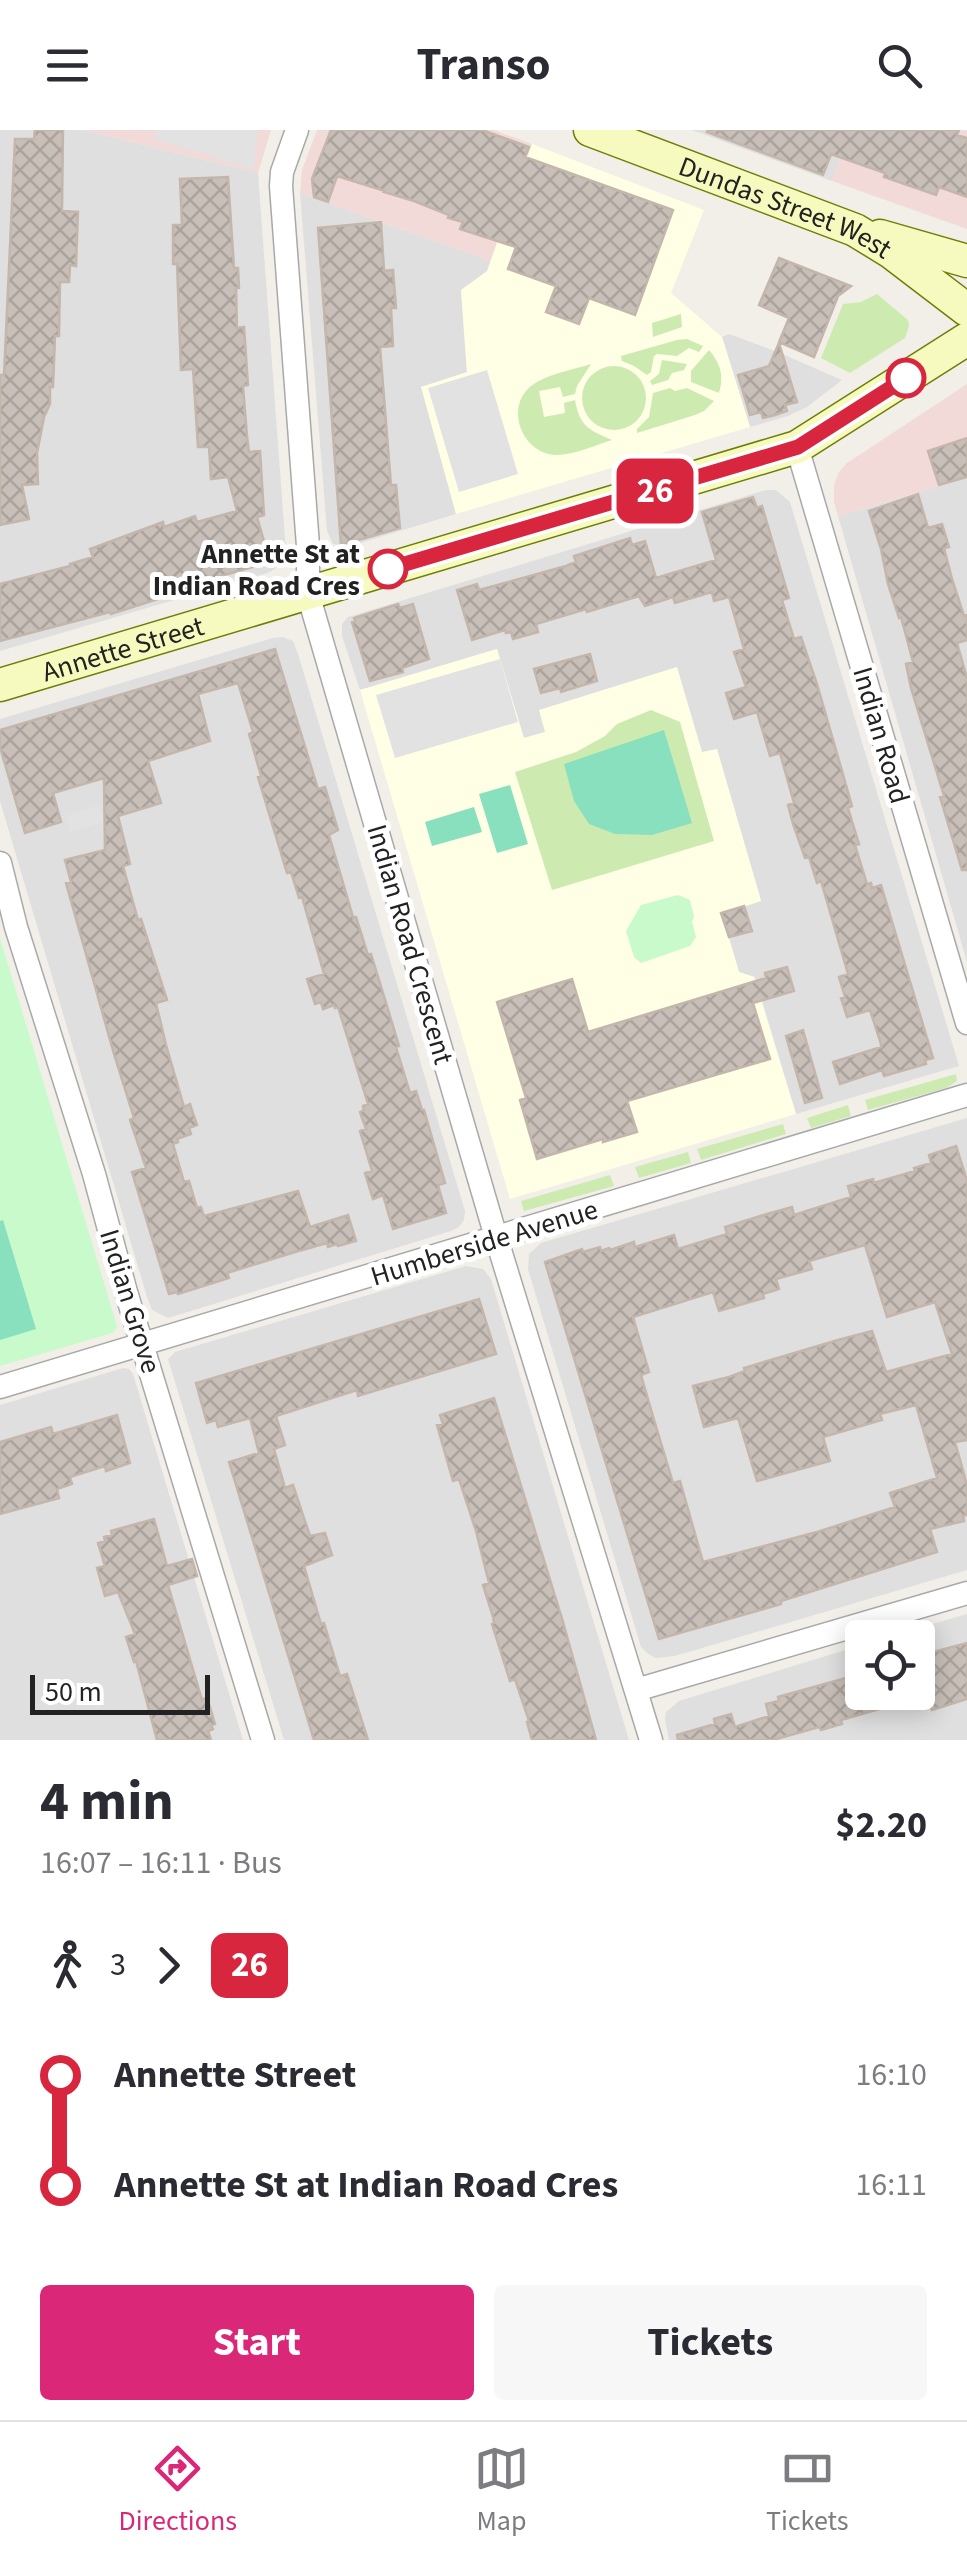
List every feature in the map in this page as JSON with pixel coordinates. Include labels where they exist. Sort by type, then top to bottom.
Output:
[{"type":"street","name":"Indian Road Crescent","points":[[297,130],[281,186],[308,546],[308,594],[496,1237],[651,1740]]},
{"type":"street","name":"Dundas Street West","points":[[590,130],[855,230],[891,252],[967,310]]},
{"type":"street","points":[[855,230],[967,261]]},
{"type":"street","name":"Annette Street","points":[[0,685],[798,447],[967,339]]},
{"type":"street","name":"Indian Road","points":[[798,447],[967,1023]]},
{"type":"street","name":"Indian Grove","points":[[0,862],[16,928],[94,1174],[126,1292],[263,1740]]},
{"type":"street","name":"Humberside Avenue","points":[[0,1387],[967,1095]]},
{"type":"street","points":[[636,1690],[967,1594]]},
{"type":"shaded area","points":[[0,130],[83,130],[258,173],[286,552],[279,566],[270,572],[0,651]]},
{"type":"shaded area","points":[[83,130],[271,130],[258,173]]},
{"type":"shaded area","points":[[156,130],[258,130],[253,169],[155,139]]},
{"type":"shaded area","points":[[317,130],[494,130],[532,144],[491,261],[300,193],[302,170]]},
{"type":"shaded area","points":[[692,130],[850,130],[832,181]]},
{"type":"shaded area","points":[[850,130],[967,130],[967,229],[832,181]]},
{"type":"shaded area","points":[[532,144],[704,210],[671,293],[722,337],[750,427],[456,514],[421,387],[467,372],[461,290],[487,271]]},
{"type":"shaded area","points":[[300,193],[491,261],[487,272],[461,290],[467,373],[422,387],[456,514],[347,547],[333,544],[327,531]]},
{"type":"shaded area","points":[[729,334],[842,380],[807,407],[750,427],[722,337]]},
{"type":"shaded area","points":[[487,370],[518,474],[459,492],[428,388]]},
{"type":"shaded area","points":[[967,384],[967,478],[838,516],[834,485],[847,463]]},
{"type":"shaded area","points":[[967,478],[967,962],[838,516]]},
{"type":"shaded area","points":[[776,490],[790,502],[959,1066],[796,1114],[755,977],[739,972],[721,913],[761,900],[717,749],[703,753],[540,710],[546,732],[523,738],[497,649],[360,690],[342,636],[342,624],[348,617]]},
{"type":"shaded area","points":[[283,637],[293,641],[299,657],[465,1211],[464,1220],[451,1231],[168,1318],[152,1310],[147,1297],[0,801],[0,719]]},
{"type":"shaded area","points":[[497,649],[524,738],[545,732],[539,710],[677,667],[702,752],[717,749],[761,901],[722,914],[739,972],[754,977],[796,1114],[510,1199],[360,690]]},
{"type":"shaded area","points":[[500,659],[518,722],[395,758],[376,695]]},
{"type":"shaded area","points":[[99,805],[104,822],[71,832],[66,816]]},
{"type":"shaded area","points":[[967,1118],[967,1570],[675,1656],[656,1658],[648,1654],[641,1647],[528,1269],[529,1254],[541,1243]]},
{"type":"shaded area","points":[[466,1266],[483,1269],[491,1279],[629,1740],[284,1740],[168,1359],[175,1352]]},
{"type":"shaded area","points":[[123,1368],[133,1374],[243,1740],[0,1740],[0,1405]]},
{"type":"shaded area","points":[[967,1614],[967,1740],[669,1740],[666,1712],[679,1701],[845,1650],[845,1710],[935,1710],[935,1623]]},
{"type":"green space","points":[[877,294],[908,320],[905,338],[850,373],[821,358],[843,304],[861,302]]},
{"type":"green space","points":[[681,314],[682,327],[653,337],[652,323]]},
{"type":"green space","points":[[687,339],[703,346],[699,352],[689,348],[677,356],[657,354],[647,375],[622,361],[621,356]]},
{"type":"green space","points":[[709,350],[720,370],[719,393],[691,382],[691,371]]},
{"type":"green space","points":[[662,360],[687,364],[668,380],[652,385],[650,381],[659,374]]},
{"type":"green space","points":[[591,364],[575,394],[563,397],[560,387],[539,391],[544,417],[565,413],[564,403],[575,400],[587,427],[612,440],[558,455],[535,448],[521,430],[518,418],[523,396],[544,378]]},
{"type":"green space","points":[[614,366],[637,375],[646,398],[637,421],[614,430],[591,421],[582,398],[591,375]]},
{"type":"green space","points":[[687,388],[714,401],[695,415],[637,433],[649,417],[653,393]]},
{"type":"green space","points":[[651,710],[680,722],[714,841],[552,890],[515,772],[576,752],[605,736],[617,724]]},
{"type":"green space","points":[[664,730],[692,823],[652,835],[615,834],[589,824],[574,801],[564,764]]},
{"type":"green space","points":[[510,785],[528,844],[497,853],[479,794]]},
{"type":"green space","points":[[474,807],[482,832],[432,846],[425,822]]},
{"type":"green space","points":[[678,895],[690,900],[696,937],[690,946],[641,963],[634,957],[626,931],[641,905]]},
{"type":"green space","points":[[0,938],[117,1326],[109,1334],[0,1366]]},
{"type":"green space","points":[[956,1074],[957,1081],[946,1088],[868,1110],[865,1100]]},
{"type":"green space","points":[[848,1105],[851,1116],[811,1128],[807,1118]]},
{"type":"green space","points":[[783,1124],[786,1134],[701,1160],[697,1149]]},
{"type":"green space","points":[[688,1152],[691,1163],[639,1178],[635,1167]]},
{"type":"green space","points":[[610,1175],[614,1186],[524,1211],[521,1201]]},
{"type":"green space","points":[[3,1220],[36,1329],[0,1340],[0,1221]]},
{"type":"building","points":[[35,130],[63,130],[62,211],[78,212],[76,266],[70,265],[69,282],[60,282],[59,336],[55,336],[53,387],[37,453],[38,484],[22,485],[29,519],[0,525],[0,375],[4,375],[15,139],[34,139]]},
{"type":"building","points":[[331,130],[482,130],[529,147],[525,157],[673,210],[635,315],[589,298],[579,324],[546,312],[556,286],[508,269],[516,247],[460,229],[463,222],[414,201],[337,176],[328,202],[314,197],[312,179]]},
{"type":"building","points":[[708,130],[959,130],[957,135],[967,138],[967,197],[939,187],[936,195],[831,154],[823,175]]},
{"type":"building","points":[[228,177],[234,268],[238,268],[237,328],[244,327],[247,436],[249,452],[260,451],[264,515],[257,517],[270,562],[111,614],[0,641],[0,584],[70,566],[93,557],[90,549],[163,522],[164,527],[195,516],[197,522],[237,511],[228,477],[211,479],[209,447],[198,447],[193,369],[181,370],[177,264],[173,264],[173,225],[182,225],[180,179]]},
{"type":"building","points":[[381,222],[384,271],[393,270],[396,308],[391,308],[393,346],[380,347],[391,485],[396,485],[400,528],[341,545],[318,228]]},
{"type":"building","points":[[779,258],[851,286],[838,296],[814,357],[779,342],[789,318],[759,305]]},
{"type":"building","points":[[779,343],[797,402],[785,405],[787,411],[775,415],[750,415],[738,375],[769,366]]},
{"type":"building","points":[[967,438],[967,477],[939,485],[928,451]]},
{"type":"building","points":[[918,494],[928,528],[942,524],[952,579],[964,616],[967,615],[967,640],[957,643],[967,678],[967,870],[962,870],[940,797],[944,796],[906,664],[913,662],[869,511]]},
{"type":"building","points":[[753,497],[757,508],[762,506],[789,598],[782,600],[794,639],[801,637],[817,684],[852,806],[848,808],[859,844],[855,845],[867,884],[871,883],[872,888],[881,885],[933,1058],[925,1060],[926,1064],[884,1076],[882,1070],[840,1084],[833,1062],[881,1044],[870,1010],[847,1017],[839,977],[848,974],[821,881],[817,883],[793,824],[788,805],[794,803],[780,753],[770,756],[757,712],[734,719],[726,693],[746,687],[734,652],[744,649],[729,597],[714,601],[712,592],[675,603],[673,597],[645,606],[639,596],[536,624],[538,632],[513,639],[511,632],[505,630],[472,640],[457,590],[477,584],[479,590],[566,566],[576,562],[574,556],[630,538],[632,545],[645,541],[656,578],[716,560],[702,512]]},
{"type":"building","points":[[398,604],[400,608],[413,604],[429,659],[402,668],[403,672],[370,681],[352,622]]},
{"type":"building","points":[[275,649],[318,789],[325,787],[338,830],[329,835],[353,917],[368,955],[371,954],[410,1093],[416,1091],[424,1110],[445,1183],[438,1185],[446,1213],[393,1229],[383,1195],[373,1199],[365,1173],[372,1171],[360,1131],[366,1129],[360,1112],[368,1104],[338,1007],[323,1009],[321,1002],[315,1004],[307,979],[324,974],[302,897],[299,898],[291,872],[287,873],[258,777],[261,776],[249,734],[253,732],[238,683],[198,694],[210,741],[148,761],[161,803],[118,816],[130,864],[123,866],[167,1000],[156,1003],[166,1045],[184,1107],[190,1104],[197,1125],[189,1128],[191,1134],[173,1144],[184,1182],[189,1181],[197,1208],[201,1207],[204,1216],[298,1191],[310,1227],[348,1215],[356,1241],[328,1247],[327,1243],[295,1252],[227,1273],[229,1278],[169,1294],[132,1172],[146,1168],[130,1120],[134,1118],[66,883],[71,882],[65,860],[105,850],[104,778],[53,793],[61,822],[25,833],[0,747],[0,730]]},
{"type":"building","points":[[590,654],[597,681],[561,692],[560,688],[541,693],[534,669]]},
{"type":"building","points":[[744,906],[752,931],[729,937],[721,913]]},
{"type":"building","points":[[787,967],[794,991],[753,1003],[770,1059],[627,1101],[637,1132],[537,1159],[520,1100],[526,1098],[497,1002],[572,979],[588,1032],[766,978],[765,973]]},
{"type":"building","points":[[803,1030],[822,1098],[805,1103],[786,1036]]},
{"type":"building","points":[[956,1146],[967,1180],[967,1440],[955,1442],[967,1485],[964,1521],[930,1529],[937,1552],[781,1604],[659,1639],[545,1262],[582,1249],[610,1250],[634,1242],[635,1247],[674,1235],[678,1249],[727,1234],[725,1227],[767,1214],[792,1207],[794,1215],[851,1197],[848,1186],[915,1171],[914,1168],[931,1163],[929,1155]],"holes":[[[865,1245],[887,1317],[935,1302],[952,1354],[886,1372],[872,1331],[838,1340],[693,1386],[704,1427],[738,1418],[757,1481],[830,1461],[823,1437],[882,1420],[880,1414],[916,1405],[937,1478],[890,1493],[895,1507],[703,1562],[680,1481],[673,1483],[641,1375],[649,1372],[633,1317],[713,1292],[719,1311],[764,1298],[763,1294],[779,1289],[776,1279],[812,1269],[809,1261]]]},
{"type":"building","points":[[479,1299],[496,1354],[358,1396],[357,1390],[276,1416],[285,1445],[274,1449],[285,1488],[293,1485],[310,1536],[325,1533],[332,1555],[304,1566],[340,1676],[347,1674],[368,1740],[314,1740],[229,1462],[259,1453],[250,1418],[218,1427],[216,1420],[207,1423],[196,1383]]},
{"type":"building","points":[[494,1398],[596,1740],[532,1740],[515,1679],[510,1681],[492,1624],[483,1585],[489,1583],[476,1531],[459,1479],[453,1481],[437,1425],[443,1424],[440,1415]]},
{"type":"building","points":[[117,1415],[130,1463],[70,1477],[72,1484],[57,1489],[59,1498],[0,1514],[0,1442],[51,1427],[53,1434]]},
{"type":"building","points":[[154,1519],[167,1566],[192,1559],[197,1576],[168,1585],[202,1700],[207,1697],[215,1724],[208,1731],[211,1740],[157,1740],[126,1637],[135,1634],[118,1592],[105,1596],[97,1568],[105,1566],[98,1543],[105,1541],[104,1537],[112,1535],[111,1531]]},
{"type":"building","points":[[967,1643],[967,1699],[935,1709],[935,1651]]},
{"type":"building","points":[[845,1678],[845,1710],[876,1710],[841,1720],[842,1724],[773,1740],[678,1740],[677,1735],[715,1724],[714,1719],[731,1714],[735,1727],[769,1716],[766,1704],[779,1701],[778,1697]]},
{"type":"bus line","name":"26","points":[[388,569],[798,447],[906,378]]},
{"type":"place","name":"Annette St at Indian Road Cres","points":[[388,569]]}]
